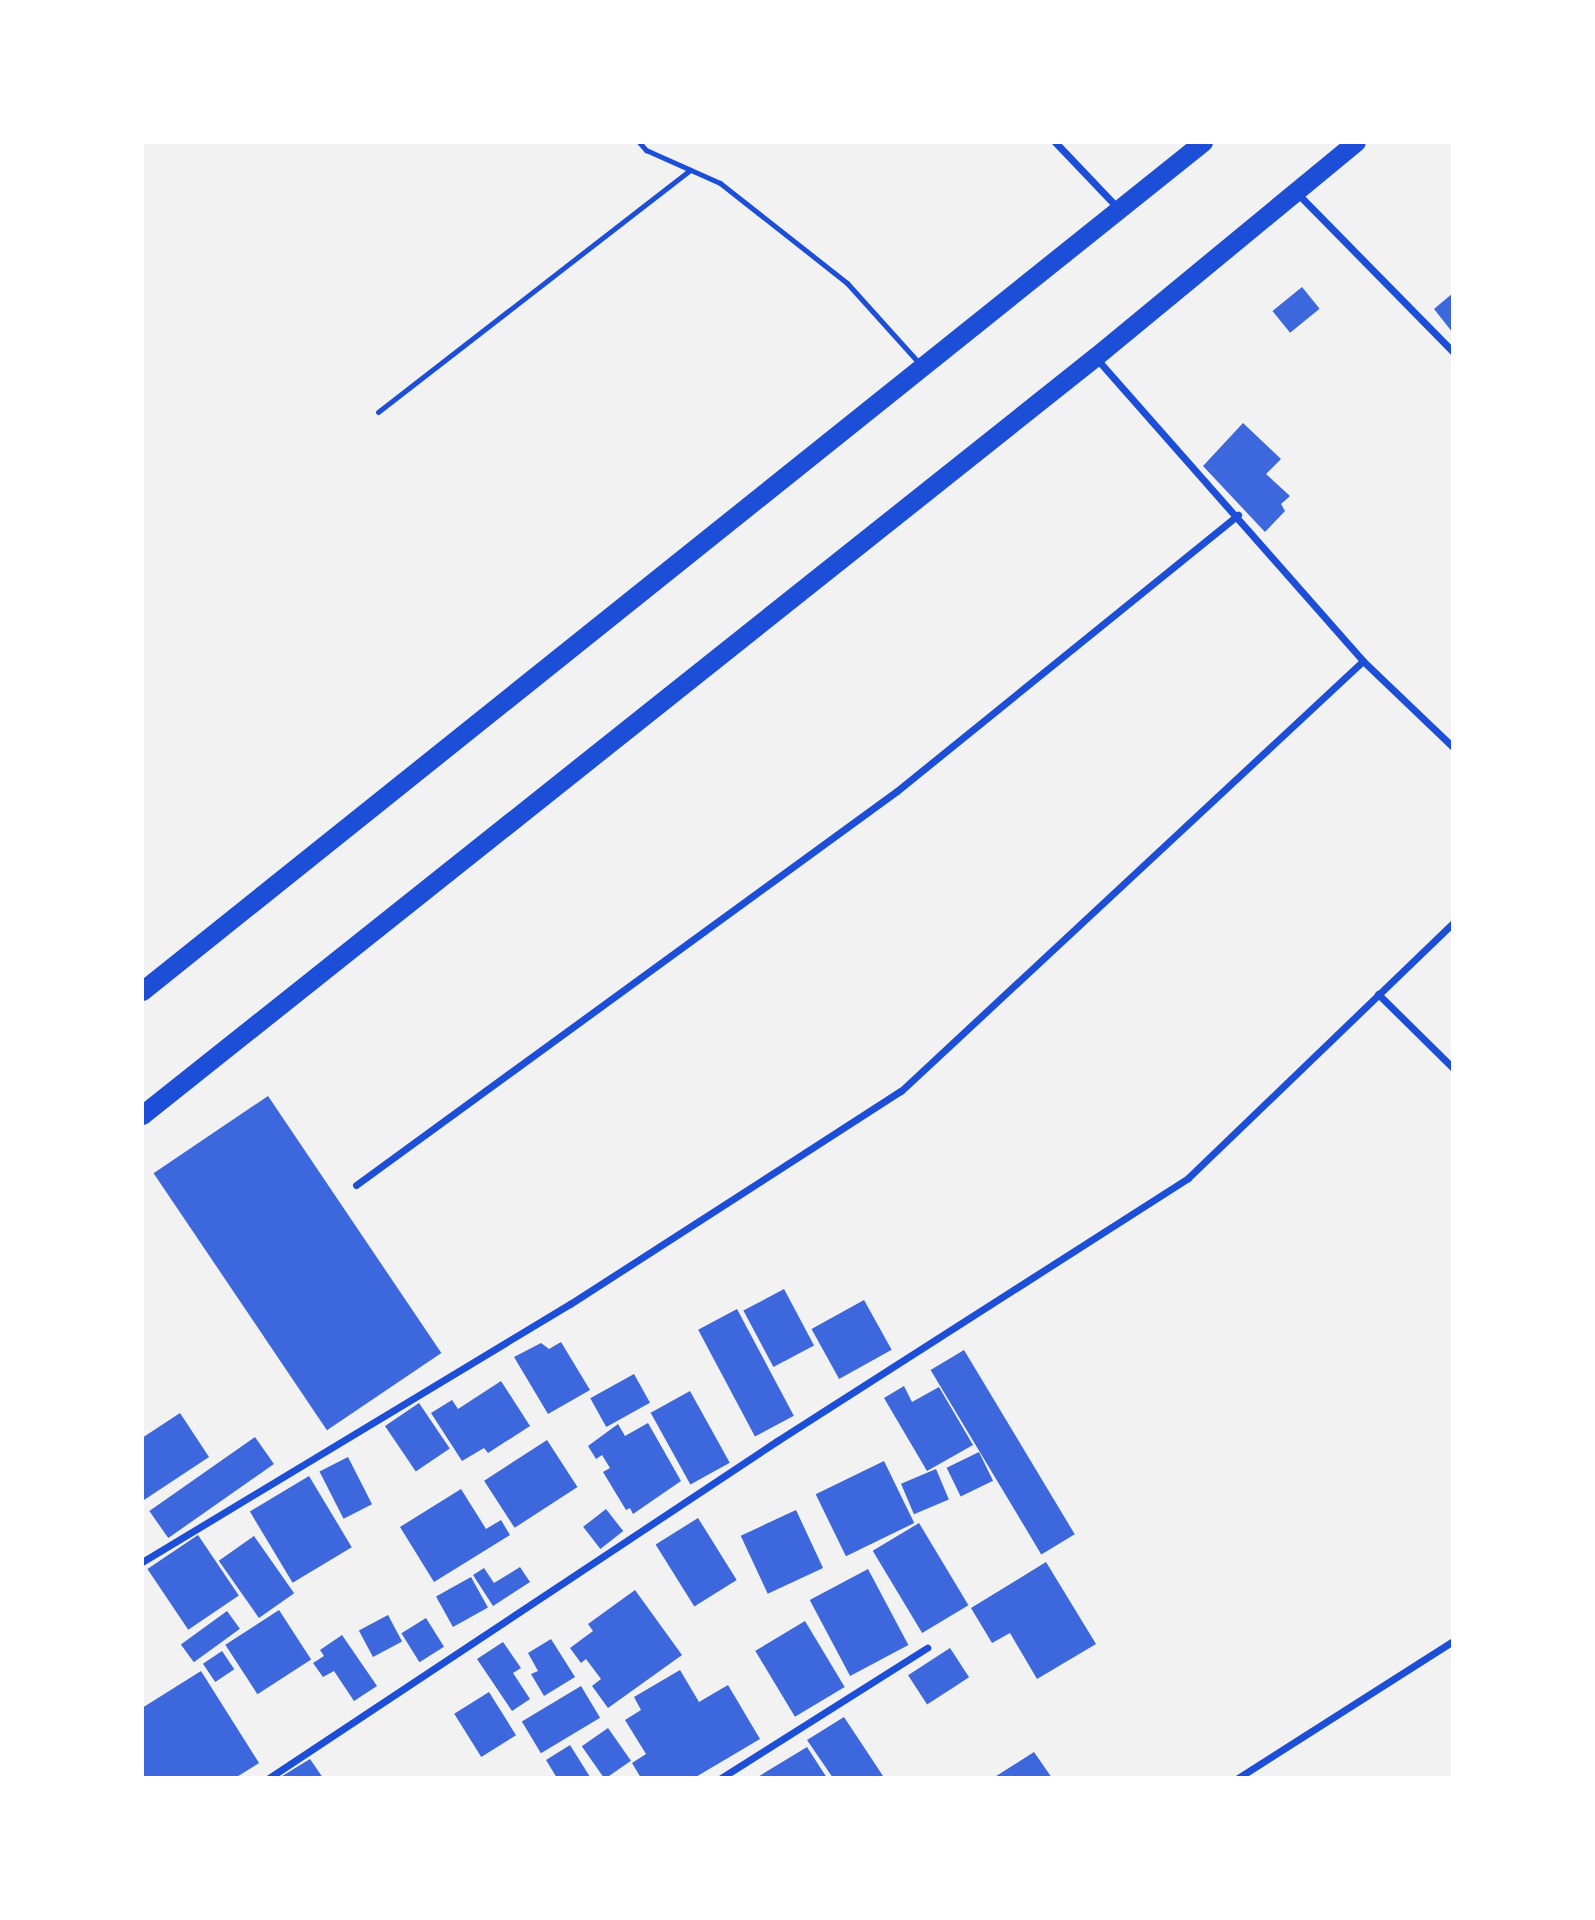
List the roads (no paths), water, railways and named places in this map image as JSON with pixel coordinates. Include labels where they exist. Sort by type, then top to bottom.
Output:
[{"type":"highway","points":[[142,991],[1203,142]]},
{"type":"highway","points":[[142,1115],[1095,357],[1356,142]]},
{"type":"street","points":[[1055,142],[1118,208]]},
{"type":"street","points":[[1296,192],[1453,352]]},
{"type":"street","points":[[1095,357],[1238,515],[1363,661],[1453,747]]},
{"type":"street","points":[[356,1185],[897,791],[1238,515]]},
{"type":"street","points":[[142,1562],[570,1304],[901,1091],[1363,661]]},
{"type":"street","points":[[269,1778],[777,1441],[1188,1178],[1453,923]]},
{"type":"street","points":[[1378,994],[1453,1068]]},
{"type":"street","points":[[1238,1778],[1453,1641]]},
{"type":"street","points":[[721,1778],[927,1648]]},
{"type":"lane","points":[[639,142],[646,150],[720,183],[847,283],[922,365]]},
{"type":"lane","points":[[378,412],[690,170]]}]
